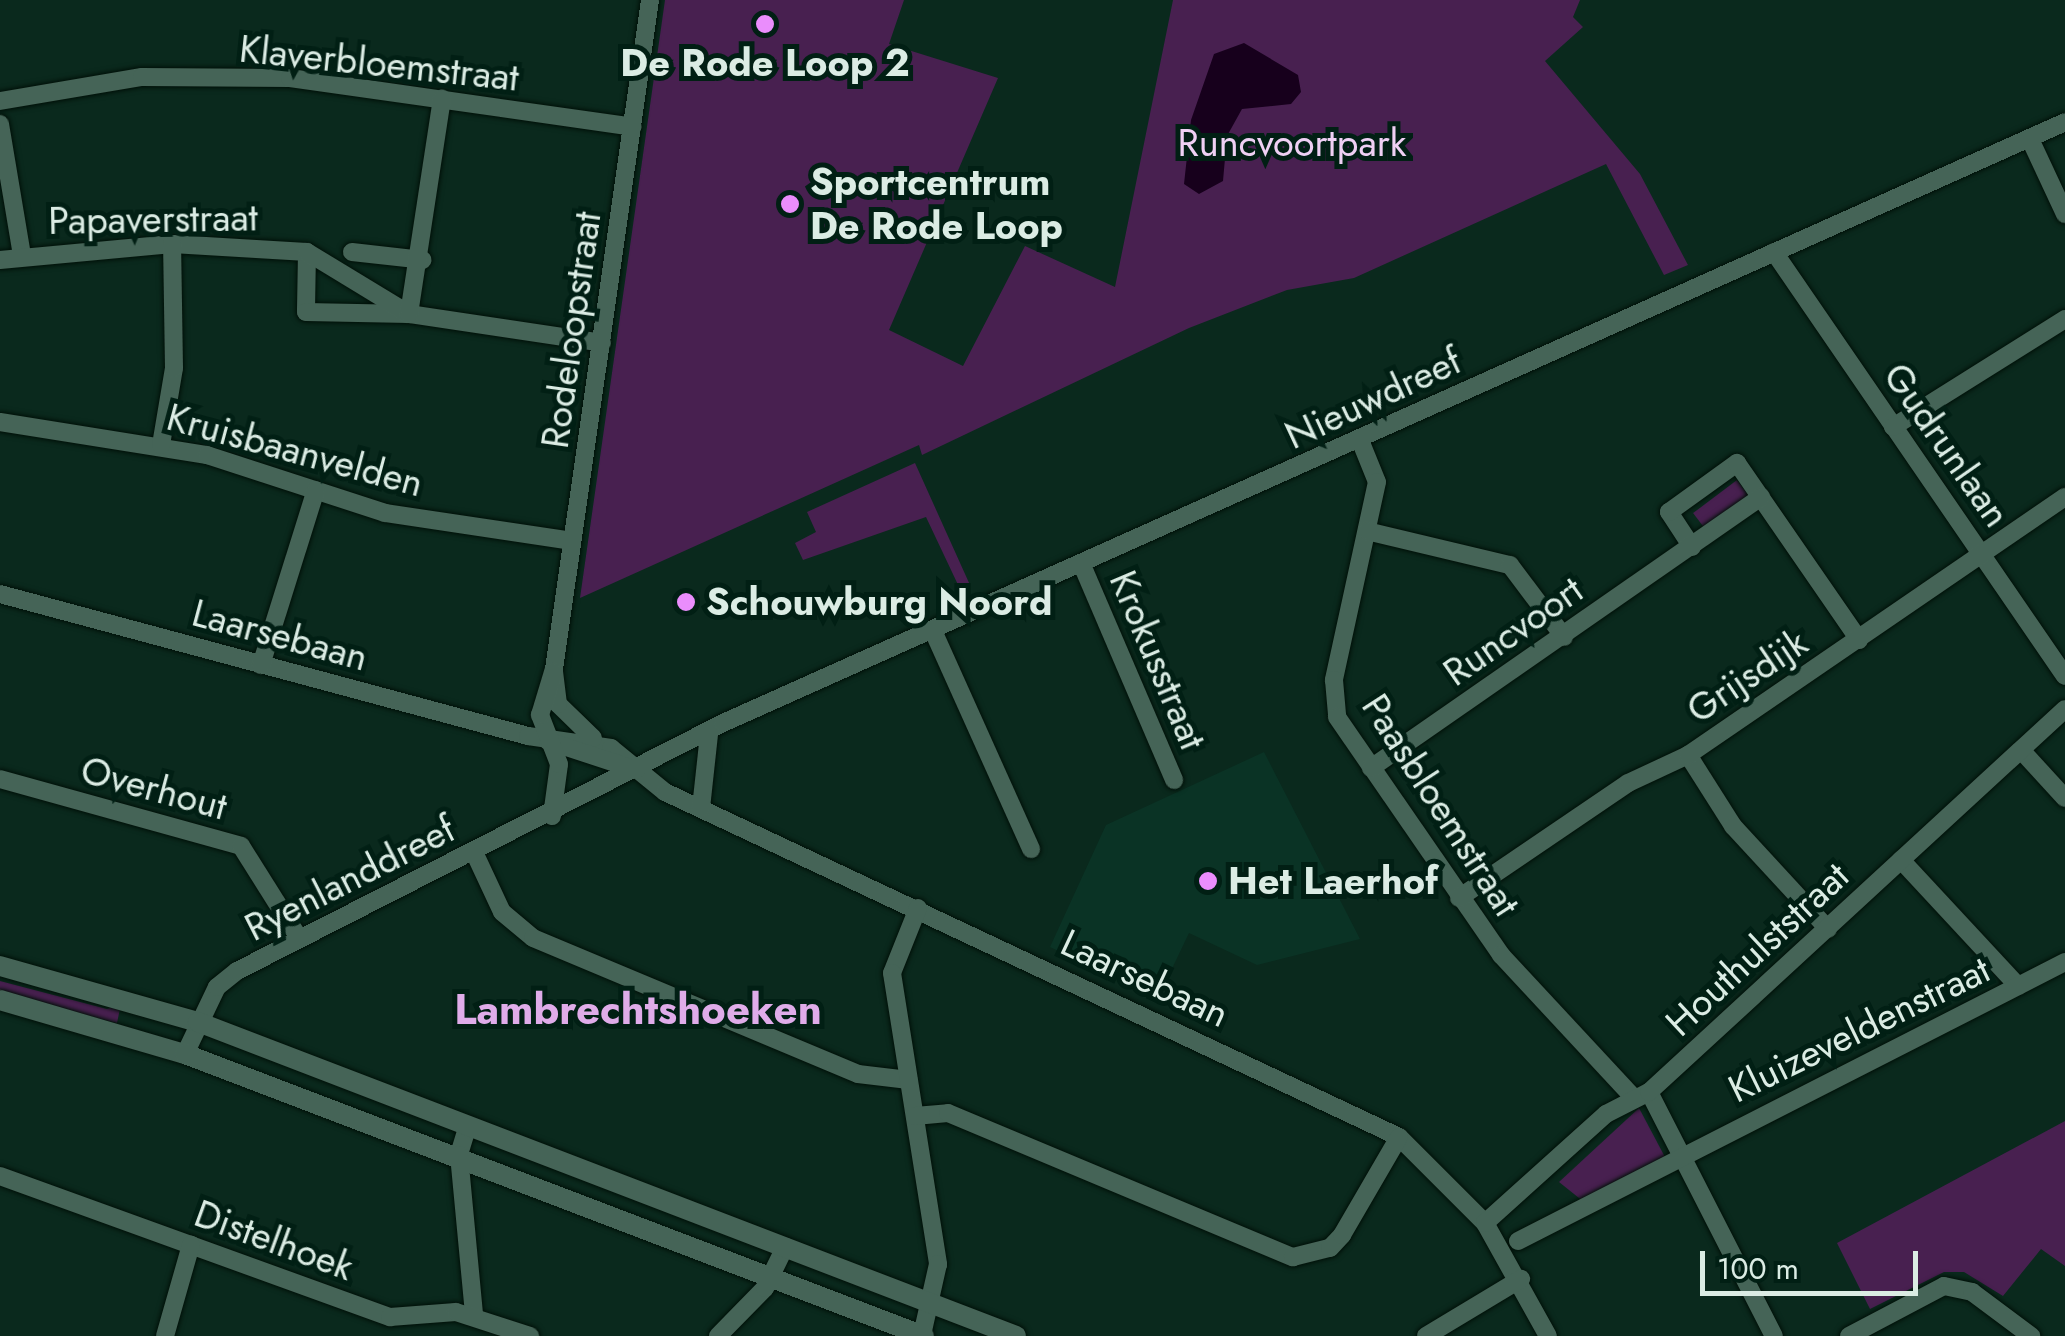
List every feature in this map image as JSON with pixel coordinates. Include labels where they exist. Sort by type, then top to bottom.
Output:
[{"type":"street","name":"Rodeloopstraat","points":[[543,739],[650,0]]},
{"type":"street","name":"Klaverbloemstraat","points":[[0,102],[142,76],[290,78],[632,127]]},
{"type":"street","points":[[410,314],[423,260],[442,99]]},
{"type":"street","name":"Nieuwdreef","points":[[637,770],[709,734],[2065,122]]},
{"type":"street","points":[[0,124],[22,256]]},
{"type":"street","points":[[2030,139],[2065,214]]},
{"type":"street","points":[[161,445],[174,368],[172,244]]},
{"type":"street","name":"Papaverstraat","points":[[0,260],[172,244],[308,252]]},
{"type":"street","points":[[410,314],[308,252],[306,312],[410,314],[602,343]]},
{"type":"street","points":[[352,252],[423,260]]},
{"type":"street","name":"Gudrunlaan","points":[[1774,252],[2065,676]]},
{"type":"street","points":[[1893,427],[2065,318]]},
{"type":"street","name":"Kruisbaanvelden","points":[[0,422],[161,445],[385,513],[572,540]]},
{"type":"street","name":"Paasbloemstraat","points":[[1360,440],[1377,482],[1333,698],[1371,768],[1460,898],[1642,1095],[1683,1156],[1774,1336]]},
{"type":"street","points":[[1692,547],[1669,512],[1736,463],[1859,640]]},
{"type":"street","points":[[261,664],[316,490]]},
{"type":"street","name":"Grijsdijk","points":[[1460,898],[1628,783],[1688,755],[2065,497]]},
{"type":"street","name":"Runcvoort","points":[[1371,768],[1762,498]]},
{"type":"street","points":[[1367,531],[1510,565],[1564,637]]},
{"type":"street","name":"Krokusstraat","points":[[1082,565],[1174,780]]},
{"type":"street","name":"Laarsebaan","points":[[0,594],[543,739],[637,770]]},
{"type":"street","points":[[934,633],[1030,850]]},
{"type":"street","name":"Rodeloopstraat","points":[[543,739],[558,704],[554,669]]},
{"type":"street","points":[[558,704],[602,744]]},
{"type":"street","name":"Houthulststraat","points":[[1485,1223],[1642,1095],[2065,709]]},
{"type":"street","points":[[700,808],[709,734]]},
{"type":"street","points":[[543,739],[559,764],[552,817]]},
{"type":"street","name":"Laarsebaan","points":[[543,739],[602,744],[700,808],[1399,1138],[1485,1223],[1521,1278],[1548,1336]]},
{"type":"street","points":[[2022,750],[2065,798]]},
{"type":"street","points":[[1688,755],[1733,826],[1828,928]]},
{"type":"street","name":"Ryenlanddreef","points":[[185,1054],[217,988],[299,938],[552,817],[637,770]]},
{"type":"street","name":"Overhout","points":[[0,779],[241,846],[299,938]]},
{"type":"street","points":[[474,852],[502,912],[533,938],[858,1074],[909,1080]]},
{"type":"street","points":[[1901,860],[2018,986]]},
{"type":"street","points":[[0,1000],[185,1054],[774,1274],[923,1336],[933,1304],[938,1264],[892,972],[918,908]]},
{"type":"street","name":"Kluizeveldenstraat","points":[[1683,1156],[2065,962]]},
{"type":"street","points":[[0,966],[198,1022],[1016,1336]]},
{"type":"street","points":[[915,1116],[948,1114],[1293,1257],[1330,1248],[1342,1235],[1399,1138]]},
{"type":"street","points":[[468,1124],[459,1155],[474,1315]]},
{"type":"street","points":[[1518,1241],[1683,1156]]},
{"type":"street","name":"Distelhoek","points":[[0,1176],[390,1317],[474,1315],[530,1336]]},
{"type":"street","points":[[166,1336],[191,1245]]},
{"type":"street","points":[[718,1336],[774,1274],[785,1247]]},
{"type":"street","points":[[1426,1336],[1521,1278]]},
{"type":"street","points":[[1849,1336],[1944,1286],[1972,1292],[2031,1336]]},
{"type":"street","points":[[385,1336],[390,1317]]},
{"type":"shaded area","points":[[1244,43],[1298,75],[1301,92],[1291,104],[1242,109],[1227,136],[1223,181],[1199,194],[1184,184],[1191,120],[1214,54]]},
{"type":"shaded area","name":"Het Laerhof","points":[[1264,752],[1360,939],[1257,965],[1189,933],[1158,998],[1050,947],[1106,825]]},
{"type":"green space","name":"Runcvoortpark","points":[[665,0],[904,0],[889,44],[998,78],[889,330],[963,366],[1025,246],[1115,287],[1173,0],[1580,0],[1573,17],[1583,27],[1545,61],[1640,174],[1688,265],[1664,275],[1606,164],[1354,278],[1287,290],[1189,328],[922,455],[919,445],[580,598]]},
{"type":"green space","points":[[915,463],[970,585],[960,589],[926,517],[803,560],[795,543],[816,532],[807,512]]},
{"type":"green space","points":[[1737,480],[1750,497],[1706,530],[1693,513]]},
{"type":"green space","points":[[0,981],[107,1009],[121,1004],[117,1023],[0,994]]},
{"type":"green space","points":[[1639,1108],[1666,1159],[1584,1202],[1559,1182]]},
{"type":"green space","points":[[2065,1121],[2065,1266],[2041,1249],[2003,1296],[1964,1272],[1944,1272],[1870,1309],[1837,1243]]},
{"type":"place","name":"De Rode Loop 2","points":[[765,24]]},
{"type":"place","name":"Sportcentrum De Rode Loop","points":[[790,204]]},
{"type":"place","name":"Schouwburg Noord","points":[[686,602]]},
{"type":"place","name":"Het Laerhof","points":[[1208,881]]},
{"type":"district","name":"Lambrechtshoeken","points":[[638,1010]]}]
